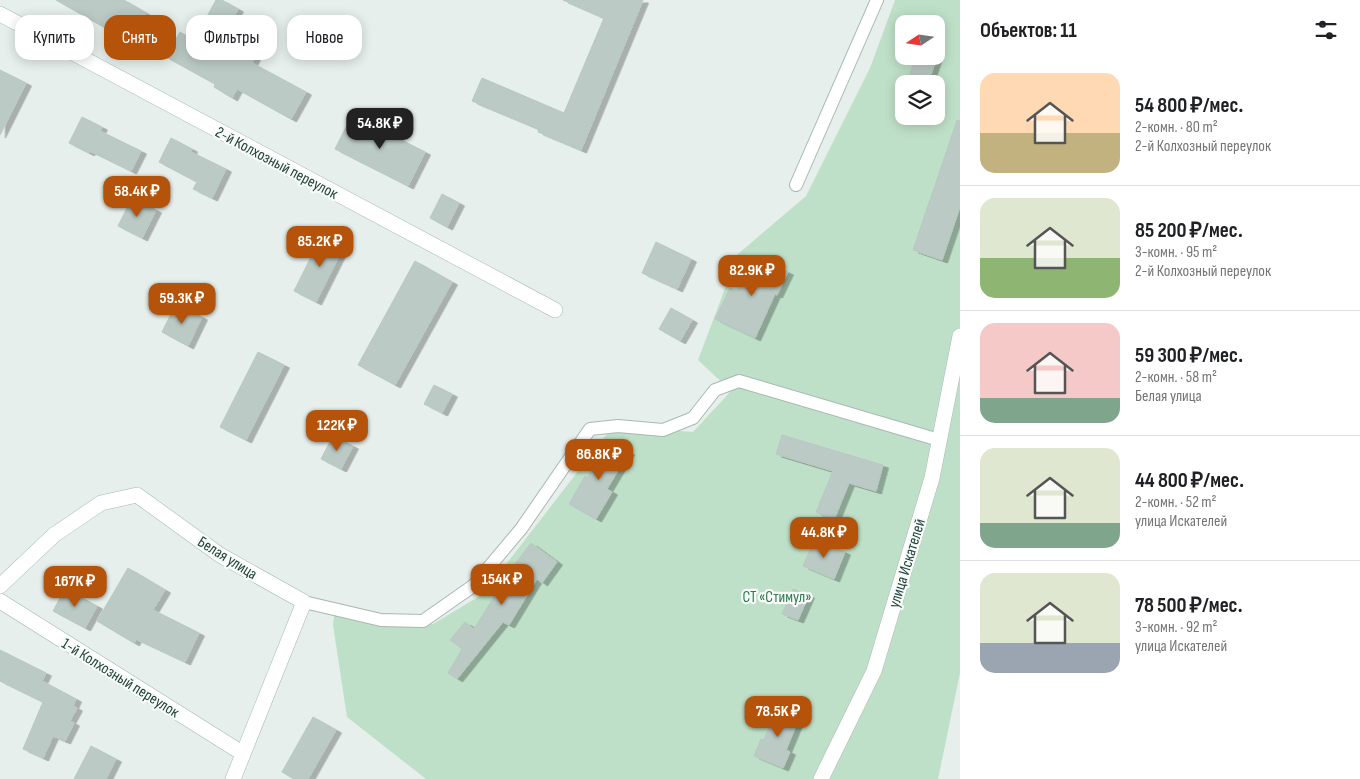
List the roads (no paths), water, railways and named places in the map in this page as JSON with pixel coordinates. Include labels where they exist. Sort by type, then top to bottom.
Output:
[{"type":"street","name":"2-й Колхозный переулок","points":[[0,14],[555,310]]},
{"type":"street","name":"улица Искателей","points":[[821,779],[874,671],[932,478],[960,336]]},
{"type":"street","name":"Белая улица","points":[[0,586],[54,536],[101,504],[137,494],[220,555],[304,602]]},
{"type":"street","name":"1-й Колхозный переулок","points":[[0,601],[242,753]]},
{"type":"street","points":[[233,779],[304,602]]},
{"type":"lane","points":[[796,185],[877,0]]},
{"type":"lane","points":[[304,602],[381,620],[423,621],[473,586],[521,529],[590,429],[618,426],[663,430],[693,418],[715,390],[739,381],[939,440]]},
{"type":"park label","name":"СТ «Стимул»","points":[[777,596]]}]
